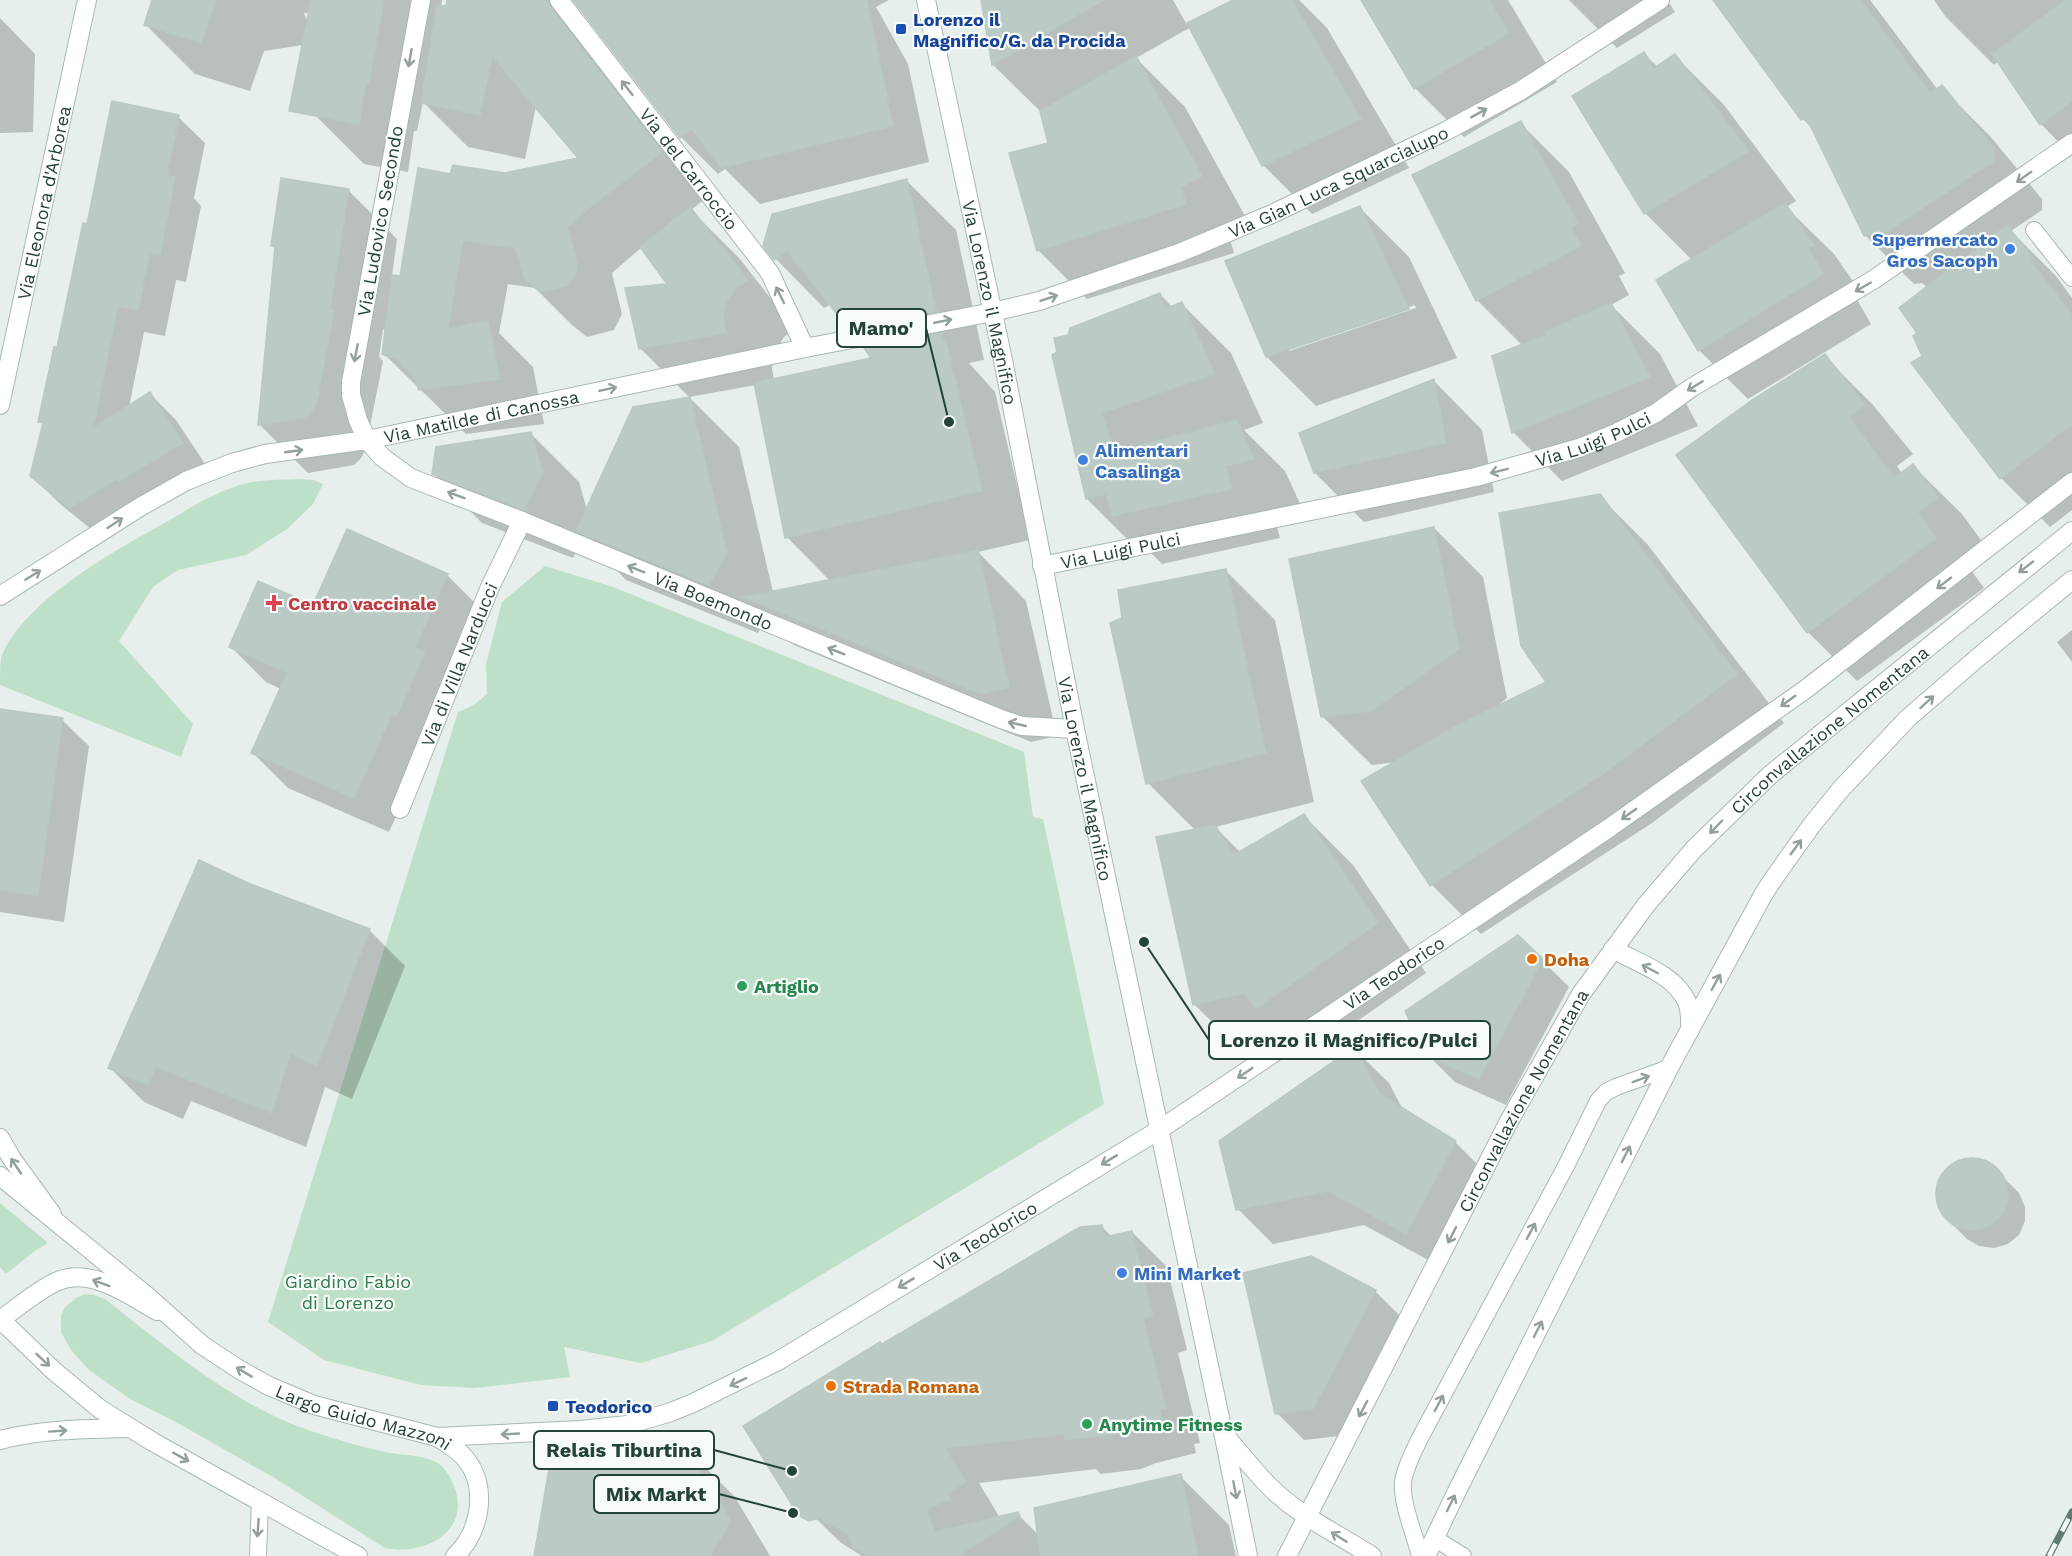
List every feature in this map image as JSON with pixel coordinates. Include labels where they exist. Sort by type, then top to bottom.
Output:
[{"type":"street","name":"Via Eleonora d'Arborea","points":[[0,405],[87,0]]},
{"type":"street","name":"Via Ludovico Secondo","points":[[367,440],[351,395],[351,382],[421,0]]},
{"type":"street","name":"Via del Carroccio","points":[[558,0],[770,273],[806,348]]},
{"type":"street","name":"Via Lorenzo il Magnifico","points":[[926,0],[993,312],[1075,729],[1248,1556]]},
{"type":"street","name":"Via Gian Luca Squarcialupo","points":[[993,312],[1039,301],[1179,253],[1360,174],[1520,91],[1660,0]]},
{"type":"street","name":"Via Luigi Pulci","points":[[1042,566],[1476,477],[1579,448],[1616,433],[1656,413],[1691,388],[1873,280],[2072,143]]},
{"type":"street","name":"Via Matilde di Canossa","points":[[0,596],[140,507],[202,473],[232,462],[265,454],[367,440],[806,348],[993,312]]},
{"type":"street","name":"Via Boemondo","points":[[367,440],[382,457],[411,478],[522,521],[1001,719],[1022,726],[1075,729]]},
{"type":"street","name":"Via Teodorico","points":[[437,1437],[581,1430],[627,1425],[693,1403],[778,1361],[1159,1130],[1646,803],[1797,695],[1972,562],[2072,482]]},
{"type":"street","name":"Via di Villa Narducci","points":[[400,810],[490,587],[522,521]]},
{"type":"street","name":"Circonvallazione Nomentana","points":[[1287,1556],[1508,1123],[1581,994],[1646,905],[1694,849],[1754,789],[1810,741],[2072,531]]},
{"type":"street","points":[[1426,1556],[1669,1068],[1763,895],[1811,826],[1841,789],[1908,718],[2072,580]]},
{"type":"street","points":[[1613,949],[1676,985],[1688,1004],[1690,1030]]},
{"type":"street","points":[[0,1138],[22,1174],[61,1226]]},
{"type":"street","name":"Largo Guido Mazzoni","points":[[0,1176],[147,1296],[202,1345],[269,1386],[333,1411],[437,1437],[463,1456],[471,1467],[478,1494],[474,1556]]},
{"type":"street","name":"Largo Guido Mazzoni","points":[[172,1319],[109,1286],[77,1277],[51,1284],[0,1320],[80,1393],[130,1428],[358,1556]]},
{"type":"street","points":[[0,1440],[58,1430],[130,1428]]},
{"type":"street","points":[[1223,1432],[1268,1485],[1308,1517],[1371,1556]]},
{"type":"street","points":[[455,1556],[474,1532]]},
{"type":"lane","points":[[2034,230],[2072,278]]},
{"type":"lane","points":[[1420,1556],[1406,1504],[1403,1483],[1420,1437],[1566,1166],[1598,1101],[1606,1092],[1616,1087],[1669,1068]]},
{"type":"lane","points":[[258,1556],[260,1500]]},
{"type":"lane","points":[[1434,1538],[1463,1556]]},
{"type":"green space","points":[[314,480],[323,484],[313,504],[287,529],[246,555],[178,570],[153,587],[119,641],[193,724],[181,757],[0,685],[1,658],[12,637],[49,597],[73,579],[123,547],[219,493],[252,482]]},
{"type":"green space","name":"Artiglio","points":[[545,566],[613,587],[1024,752],[1033,817],[1043,819],[1104,1104],[712,1341],[641,1363],[564,1347],[570,1377],[475,1388],[421,1385],[324,1360],[268,1322],[458,712],[474,705],[487,694],[486,664],[502,602]]},
{"type":"green space","points":[[0,1203],[47,1242],[6,1274],[0,1267]]},
{"type":"green space","points":[[85,1294],[105,1299],[203,1374],[255,1406],[283,1420],[348,1443],[420,1457],[439,1464],[446,1471],[454,1486],[458,1502],[451,1528],[429,1544],[415,1548],[385,1548],[273,1477],[130,1399],[89,1370],[71,1350],[61,1332],[61,1316],[64,1308]]},
{"type":"building","points":[[152,0],[216,0],[201,43],[144,25]]},
{"type":"building","points":[[311,0],[384,0],[359,124],[289,111]]},
{"type":"building","points":[[447,0],[548,0],[550,7],[662,152],[568,227],[578,268],[569,285],[541,292],[525,280],[515,248],[463,240],[448,329],[488,320],[500,379],[419,390],[413,375],[398,360],[382,354],[392,275],[400,276],[418,168],[450,174],[453,165],[505,173],[578,158],[492,56],[480,115],[421,103],[437,5],[446,6]]},
{"type":"building","points":[[573,0],[867,0],[893,126],[721,168],[692,129],[680,138]]},
{"type":"building","points":[[981,0],[1104,0],[992,65]]},
{"type":"building","points":[[1233,0],[1292,0],[1361,119],[1262,166],[1187,23]]},
{"type":"building","points":[[1361,0],[1489,0],[1509,33],[1414,89]]},
{"type":"building","points":[[1713,0],[1860,0],[1930,93],[1942,85],[1994,148],[1994,161],[1876,239],[1873,234],[1864,236],[1806,117],[1801,120]]},
{"type":"building","points":[[2066,0],[2072,0],[2072,101],[2040,125],[1992,54]]},
{"type":"building","points":[[1644,52],[1654,68],[1675,54],[1749,151],[1644,214],[1572,96]]},
{"type":"building","points":[[1136,56],[1202,176],[1181,187],[1186,204],[1037,251],[1009,153],[1048,143],[1040,111]]},
{"type":"building","points":[[112,101],[179,115],[167,176],[175,177],[160,256],[150,254],[138,310],[118,306],[93,428],[150,392],[183,443],[69,508],[30,476],[43,423],[38,422],[54,347],[57,347],[83,223],[87,224]]},
{"type":"building","points":[[1521,121],[1578,223],[1571,227],[1581,246],[1476,301],[1412,175]]},
{"type":"building","points":[[281,178],[349,189],[330,309],[334,310],[317,402],[305,417],[258,425],[275,247],[271,246]]},
{"type":"building","points":[[907,179],[936,311],[848,328],[787,251],[774,260],[763,246],[772,214]]},
{"type":"building","points":[[1785,203],[1815,246],[1808,247],[1823,274],[1698,351],[1656,280]]},
{"type":"building","points":[[1360,206],[1409,309],[1266,357],[1225,261]]},
{"type":"building","points":[[690,207],[748,280],[736,288],[727,301],[723,318],[726,333],[639,349],[625,288],[667,284],[640,247]]},
{"type":"building","points":[[2007,225],[2032,258],[2030,260],[2072,315],[2072,424],[2000,479],[1911,363],[1922,356],[1913,336],[1917,333],[1899,308]]},
{"type":"building","points":[[1160,293],[1165,309],[1182,302],[1215,374],[1102,413],[1114,452],[1237,420],[1254,459],[1226,466],[1232,489],[1112,516],[1106,494],[1086,499],[1052,355],[1057,352],[1054,338],[1068,335],[1070,328]]},
{"type":"building","points":[[1611,303],[1650,377],[1512,433],[1492,356],[1546,335],[1545,332]]},
{"type":"building","points":[[941,333],[943,342],[946,341],[982,491],[785,538],[754,383],[871,358],[864,348]]},
{"type":"building","points":[[1825,354],[1865,405],[1849,417],[1894,478],[1913,464],[1938,497],[1918,512],[1936,538],[1807,633],[1676,455],[1752,400]]},
{"type":"building","points":[[1434,379],[1446,443],[1314,473],[1299,433]]},
{"type":"building","points":[[690,397],[727,553],[709,585],[576,531],[633,407]]},
{"type":"building","points":[[531,432],[543,473],[524,510],[432,474],[436,447]]},
{"type":"building","points":[[1600,494],[1737,674],[1603,774],[1430,886],[1361,781],[1454,727],[1546,682],[1521,646],[1499,513]]},
{"type":"building","points":[[1434,527],[1459,649],[1371,711],[1321,717],[1289,559]]},
{"type":"building","points":[[347,529],[448,574],[415,648],[425,652],[397,716],[392,714],[354,798],[251,753],[287,673],[229,647],[258,581],[313,605]]},
{"type":"building","points":[[978,550],[1009,687],[981,694],[743,597]]},
{"type":"building","points":[[1226,569],[1266,753],[1146,784],[1110,623],[1122,618],[1118,590]]},
{"type":"building","points":[[0,709],[63,718],[38,896],[0,890]]},
{"type":"building","points":[[1304,814],[1378,923],[1256,1009],[1245,993],[1193,1005],[1156,837],[1215,825],[1234,855]]},
{"type":"building","points":[[199,860],[248,883],[370,929],[317,1066],[290,1053],[272,1113],[156,1067],[148,1085],[108,1068]]},
{"type":"building","points":[[1518,935],[1543,959],[1479,1079],[1426,1056],[1405,1011]]},
{"type":"building","points":[[1354,1047],[1380,1094],[1456,1141],[1406,1234],[1328,1191],[1236,1210],[1219,1141]]},
{"type":"building","points":[[1972,1158],[1986,1161],[1998,1168],[2005,1180],[2008,1194],[2005,1208],[1998,1220],[1986,1227],[1972,1230],[1958,1227],[1946,1220],[1939,1208],[1936,1194],[1939,1180],[1946,1168],[1958,1161]]},
{"type":"building","points":[[1102,1225],[1105,1237],[1132,1231],[1153,1316],[1143,1318],[1166,1408],[1160,1410],[1162,1419],[1120,1429],[1106,1435],[1065,1440],[1064,1434],[945,1448],[966,1482],[947,1494],[950,1499],[927,1509],[934,1532],[1018,1512],[1020,1516],[958,1556],[870,1556],[852,1547],[849,1535],[819,1518],[809,1521],[794,1513],[791,1503],[743,1426],[880,1342],[882,1344],[1080,1227]]},
{"type":"building","points":[[1311,1256],[1376,1290],[1313,1409],[1275,1414],[1243,1273]]},
{"type":"building","points":[[679,1443],[682,1448],[686,1446],[731,1521],[710,1556],[534,1556],[549,1469],[600,1463],[650,1453]]},
{"type":"building","points":[[1181,1474],[1198,1556],[1040,1556],[1034,1508]]},
{"type":"railway","points":[[2049,1556],[2072,1512]]},
{"type":"place","name":"Lorenzo il Magnifico/G. da Procida","points":[[901,29]]},
{"type":"place","name":"Supermercato Gros Sacoph","points":[[2010,249]]},
{"type":"place","name":"Mamo'","points":[[949,422]]},
{"type":"place","name":"Alimentari Casalinga","points":[[1083,460]]},
{"type":"place","name":"Centro vaccinale","points":[[274,603]]},
{"type":"place","name":"Lorenzo il Magnifico/Pulci","points":[[1144,942]]},
{"type":"place","name":"Doha","points":[[1532,959]]},
{"type":"place","name":"Artiglio","points":[[742,986]]},
{"type":"place","name":"Mini Market","points":[[1122,1273]]},
{"type":"place","name":"Strada Romana","points":[[831,1386]]},
{"type":"place","name":"Teodorico","points":[[553,1406]]},
{"type":"place","name":"Anytime Fitness","points":[[1087,1424]]},
{"type":"place","name":"Relais Tiburtina","points":[[792,1471]]},
{"type":"place","name":"Mix Markt","points":[[793,1513]]},
{"type":"park label","name":"Giardino Fabio di Lorenzo","points":[[348,1291]]}]
